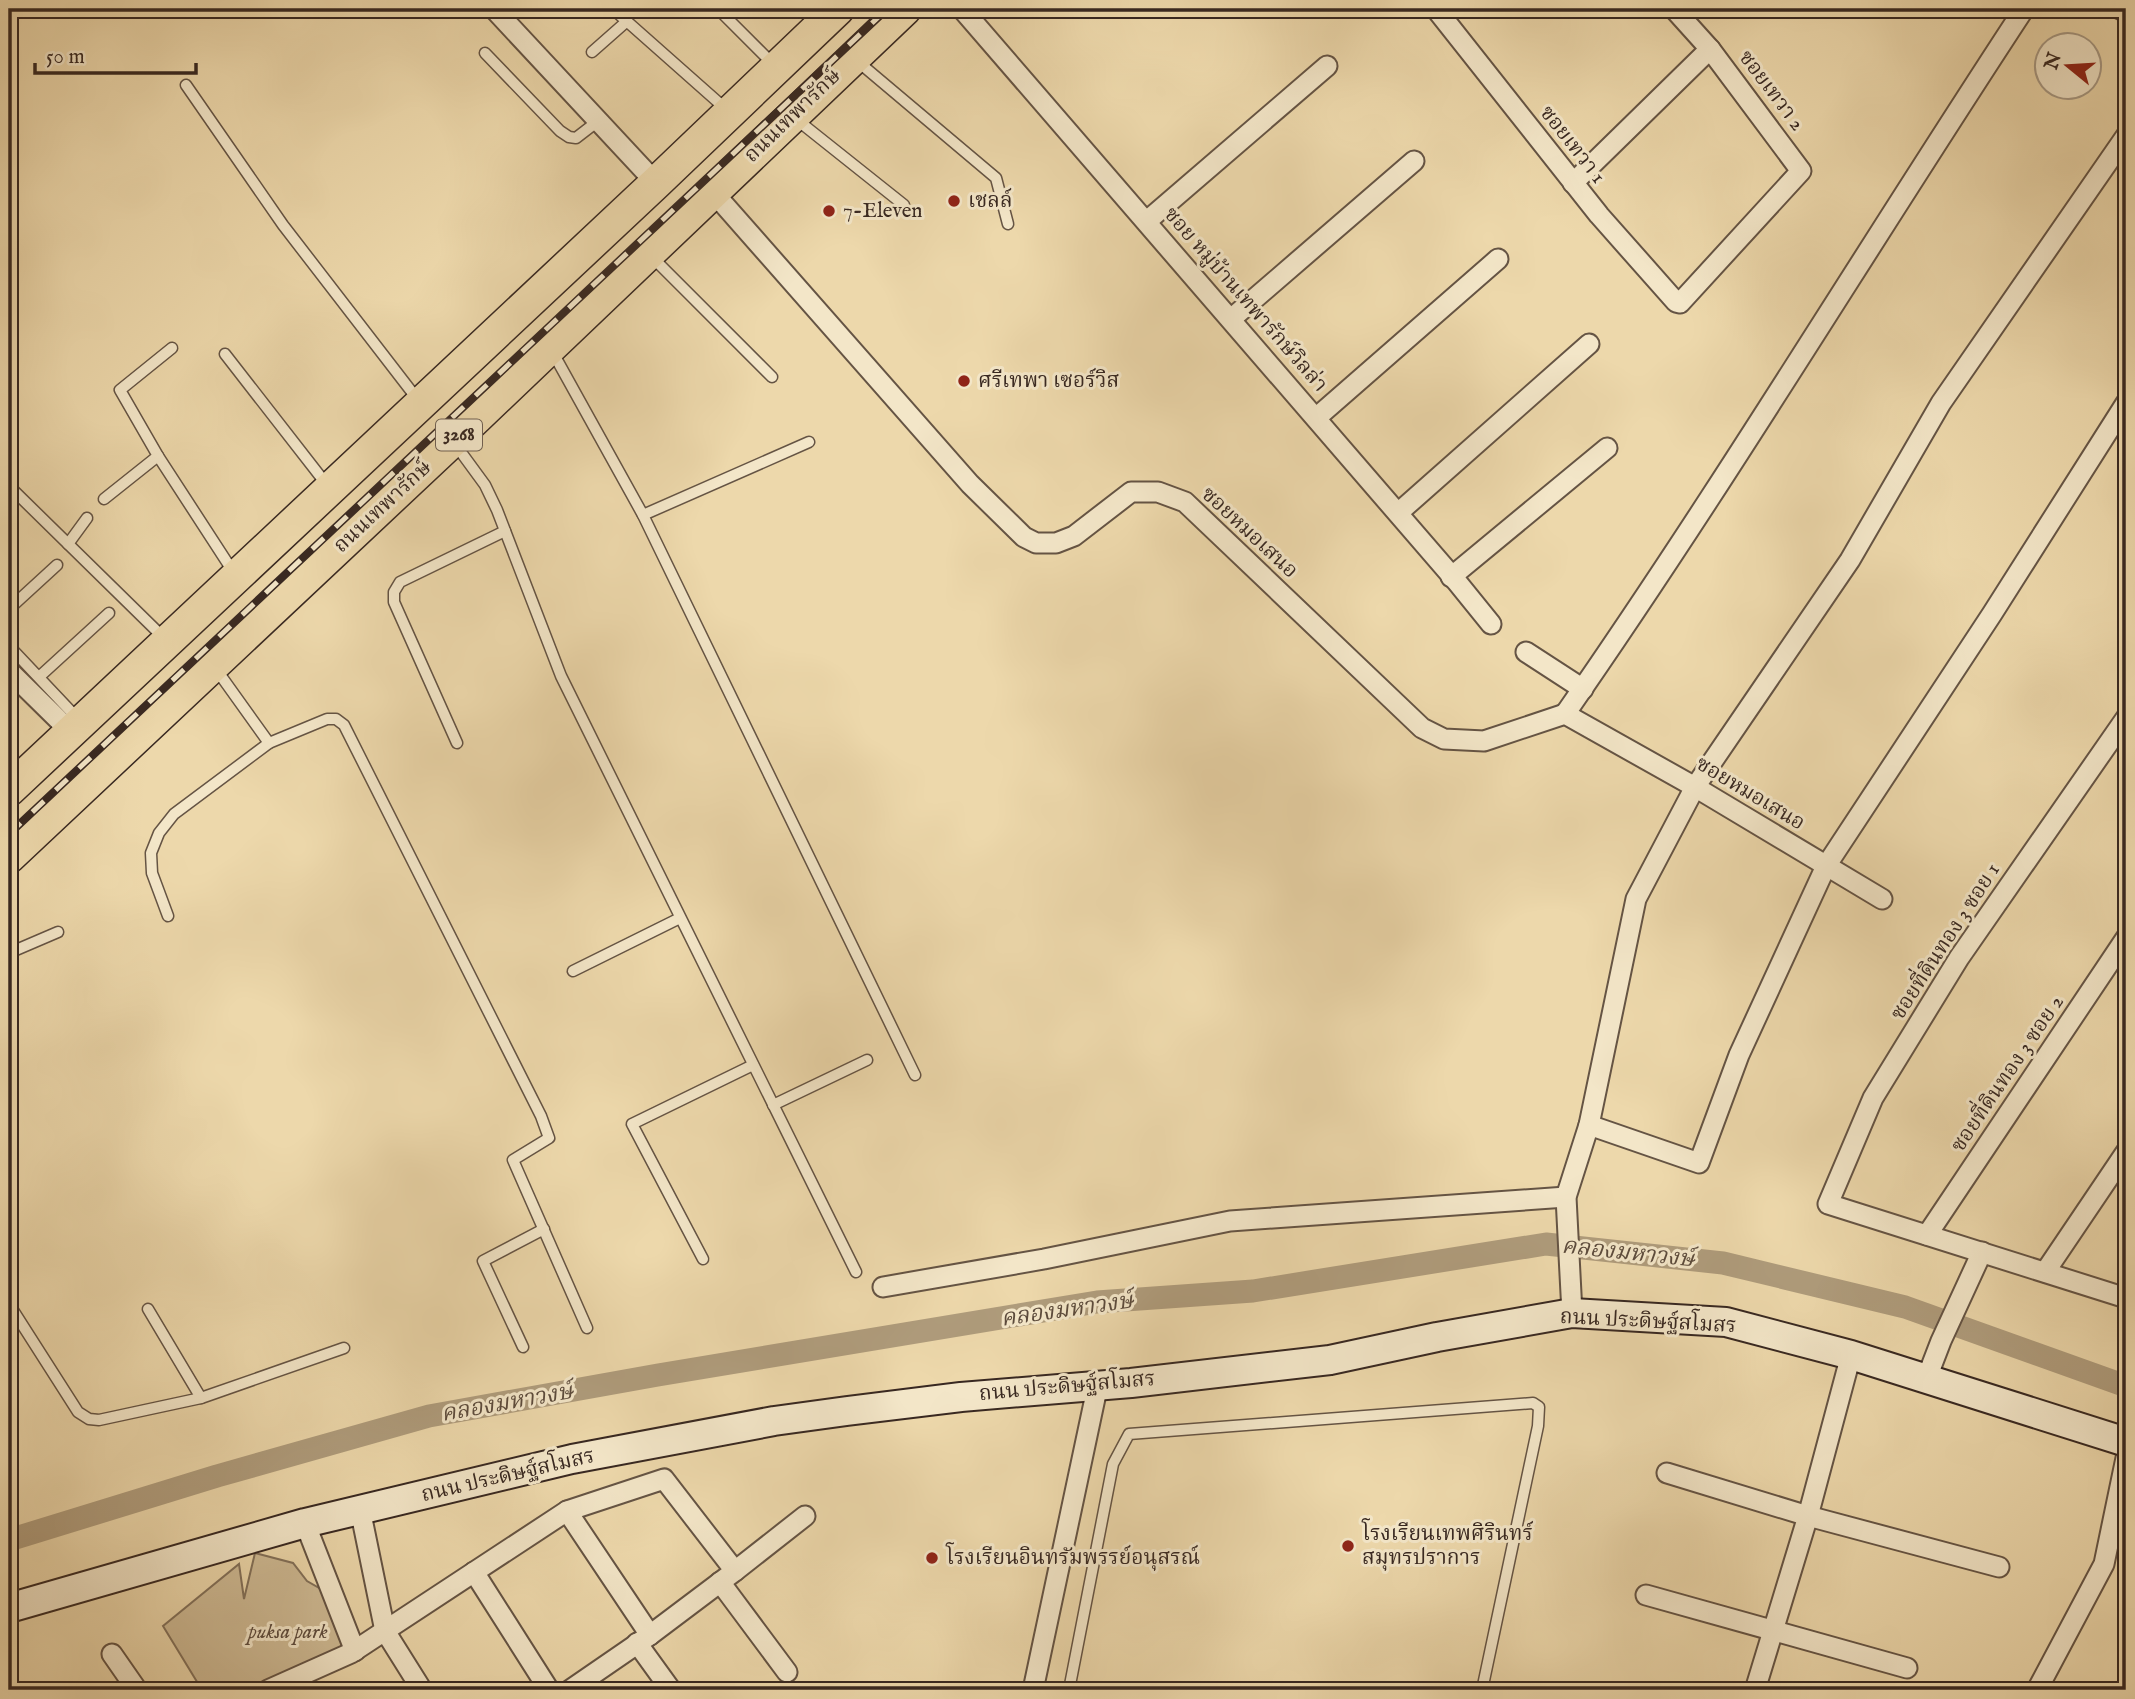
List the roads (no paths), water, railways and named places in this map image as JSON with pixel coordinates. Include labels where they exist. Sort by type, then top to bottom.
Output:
[{"type":"main road","name":"3268","points":[[9,790],[838,9]]},
{"type":"main road","name":"ถนนเทพารักษ์","points":[[9,857],[453,440],[905,9]]},
{"type":"street","points":[[494,9],[656,183]]},
{"type":"street","name":"ซอย หมู่บ้านเทพารักษ์วิลล่า","points":[[962,9],[1491,624]]},
{"type":"street","name":"ซอยเทวา 1","points":[[1436,9],[1573,183],[1676,302],[1680,303]]},
{"type":"street","name":"ซอยเทวา 2","points":[[1674,9],[1710,49],[1801,171],[1680,303]]},
{"type":"street","points":[[1565,715],[1667,565],[1891,212],[2024,9]]},
{"type":"street","points":[[2120,9],[2126,12]]},
{"type":"street","points":[[1573,183],[1710,49]]},
{"type":"street","points":[[1147,221],[1327,66]]},
{"type":"street","points":[[1572,1313],[1567,1200],[1589,1125],[1636,899],[1695,786],[1850,560],[1941,403],[2126,136]]},
{"type":"street","points":[[1231,319],[1414,161]]},
{"type":"street","name":"ซอยหมอเสนอ","points":[[713,192],[970,484],[1024,537],[1036,543],[1056,543],[1074,536],[1131,492],[1158,492],[1185,502],[1422,728],[1444,739],[1484,741],[1565,715],[1695,786],[1882,899]]},
{"type":"street","points":[[1316,418],[1498,259]]},
{"type":"street","points":[[1398,513],[1589,344]]},
{"type":"street","points":[[1589,1125],[1699,1163],[1740,1055],[1826,866],[1992,614],[2126,403]]},
{"type":"street","points":[[1451,577],[1607,448]]},
{"type":"street","points":[[1526,653],[1583,689]]},
{"type":"street","points":[[9,671],[76,727]]},
{"type":"street","name":"ซอยที่ดินทอง 3 ซอย 1","points":[[1927,1235],[1828,1204],[1872,1098],[1959,958],[2126,718]]},
{"type":"street","name":"ซอยที่ดินทอง 3 ซอย 2","points":[[1927,1235],[2126,938]]},
{"type":"street","points":[[2045,1272],[2126,1152]]},
{"type":"street","points":[[883,1287],[1044,1259],[1230,1221],[1567,1200]]},
{"type":"street","points":[[1927,1235],[2126,1298]]},
{"type":"street","points":[[1926,1380],[1982,1252]]},
{"type":"street","name":"ถนน ประดิษฐ์สโมสร","points":[[9,1608],[305,1523],[572,1459],[774,1421],[961,1397],[1131,1383],[1330,1360],[1488,1327],[1572,1313],[1726,1322],[1851,1355],[2126,1442]]},
{"type":"street","points":[[1755,1690],[1808,1516],[1851,1355]]},
{"type":"street","points":[[1033,1690],[1098,1384]]},
{"type":"street","points":[[2037,1690],[2104,1564],[2126,1458]]},
{"type":"street","points":[[1667,1473],[1808,1516],[1999,1567]]},
{"type":"street","points":[[269,1690],[355,1651],[567,1511],[664,1479],[787,1672]]},
{"type":"street","points":[[360,1509],[385,1631],[422,1690]]},
{"type":"street","points":[[567,1511],[644,1639],[671,1690]]},
{"type":"street","points":[[570,1690],[644,1639],[804,1516]]},
{"type":"street","points":[[305,1523],[355,1651]]},
{"type":"street","points":[[474,1572],[549,1690]]},
{"type":"street","points":[[1646,1595],[1907,1668]]},
{"type":"street","points":[[112,1654],[137,1690]]},
{"type":"lane","points":[[613,9],[730,112]]},
{"type":"lane","points":[[718,9],[777,68]]},
{"type":"lane","points":[[592,52],[626,22]]},
{"type":"lane","points":[[485,53],[560,131],[569,137],[576,138],[598,121]]},
{"type":"lane","points":[[853,58],[996,178],[1008,224]]},
{"type":"lane","points":[[186,85],[283,225],[420,403]]},
{"type":"lane","points":[[793,117],[904,205]]},
{"type":"lane","points":[[649,254],[772,377]]},
{"type":"lane","points":[[172,348],[120,390],[121,395],[236,576]]},
{"type":"lane","points":[[550,348],[643,515],[915,1075]]},
{"type":"lane","points":[[225,354],[329,488]]},
{"type":"lane","points":[[453,440],[485,485],[561,676],[856,1272]]},
{"type":"lane","points":[[643,515],[809,442]]},
{"type":"lane","points":[[104,499],[158,456]]},
{"type":"lane","points":[[9,485],[168,641]]},
{"type":"lane","points":[[68,544],[87,518]]},
{"type":"lane","points":[[457,743],[394,602],[394,592],[400,582],[505,531]]},
{"type":"lane","points":[[9,609],[57,565]]},
{"type":"lane","points":[[39,677],[109,613]]},
{"type":"lane","points":[[9,646],[39,677],[76,727]]},
{"type":"lane","points":[[213,666],[269,743]]},
{"type":"lane","points":[[168,916],[152,873],[151,853],[159,833],[174,814],[269,743],[327,719],[336,719],[344,725],[541,1116],[549,1138],[513,1160],[587,1328]]},
{"type":"lane","points":[[573,971],[680,918]]},
{"type":"lane","points":[[9,953],[58,932]]},
{"type":"lane","points":[[773,1105],[867,1060]]},
{"type":"lane","points":[[703,1259],[632,1124],[753,1065]]},
{"type":"lane","points":[[523,1347],[483,1261],[544,1229]]},
{"type":"lane","points":[[9,1304],[78,1412],[89,1419],[99,1420],[201,1398],[344,1348]]},
{"type":"lane","points":[[148,1308],[201,1398]]},
{"type":"lane","points":[[1069,1690],[1114,1464],[1129,1434],[1533,1403],[1539,1407],[1538,1426],[1482,1690]]},
{"type":"waterway","name":"คลองมหาวงษ์","points":[[9,1540],[217,1476],[429,1416],[1097,1302],[1253,1291],[1546,1244],[1723,1263],[1905,1307],[2126,1386]]},
{"type":"railway","points":[[9,834],[887,9]]},
{"type":"place","name":"เชลล์","points":[[954,201]]},
{"type":"place","name":"7-Eleven","points":[[829,211]]},
{"type":"place","name":"ศรีเทพา เซอร์วิส","points":[[964,381]]},
{"type":"place","name":"โรงเรียนเทพศิรินทร์ สมุทรปราการ","points":[[1348,1546]]},
{"type":"place","name":"โรงเรียนอินทรัมพรรย์อนุสรณ์","points":[[932,1558]]},
{"type":"park label","name":"puksa park","points":[[288,1632]]}]
